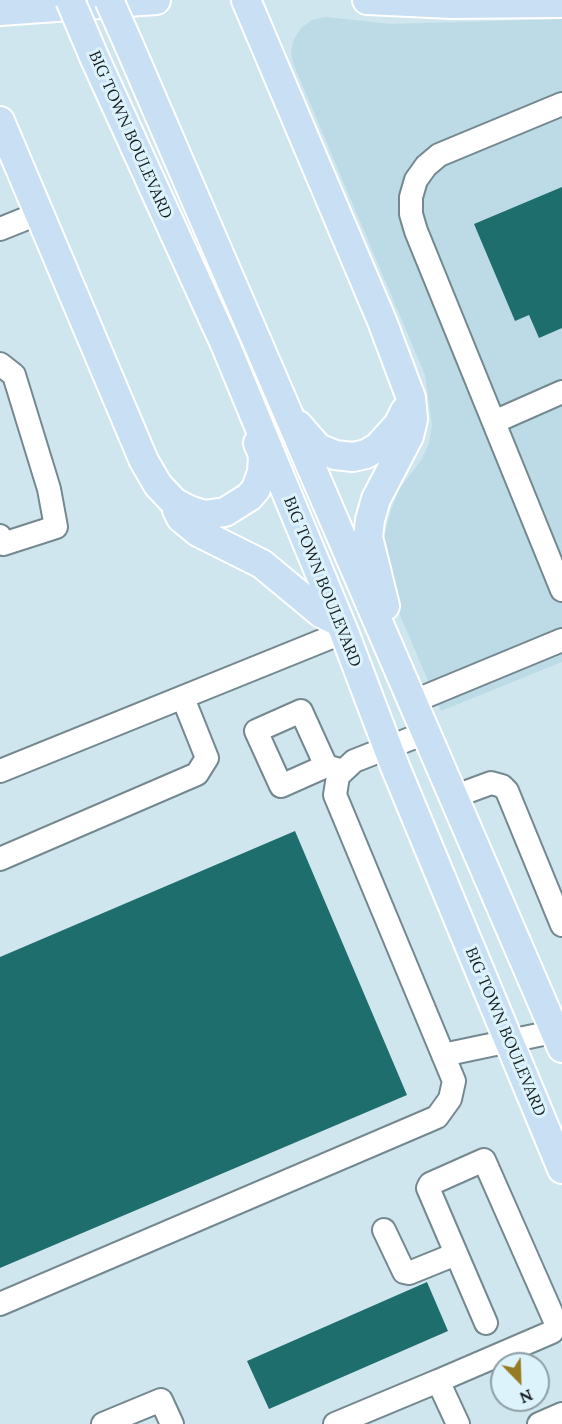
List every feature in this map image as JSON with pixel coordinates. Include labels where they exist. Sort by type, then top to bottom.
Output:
[{"type":"main road","name":"BIG TOWN BOULEVARD","points":[[70,0],[225,344],[388,748],[562,1169]]},
{"type":"main road","name":"BIG TOWN BOULEVARD","points":[[109,0],[408,694],[560,1037]]},
{"type":"main road","points":[[0,11],[156,0]]},
{"type":"main road","points":[[246,0],[382,321],[411,398],[413,419],[410,436],[376,499],[368,537],[408,694]]},
{"type":"main road","points":[[368,0],[452,4],[562,3]]},
{"type":"main road","points":[[0,121],[144,461],[158,485],[174,502],[204,515],[225,512],[249,497],[256,489],[262,472],[263,455],[222,353],[225,344]]},
{"type":"main road","points":[[286,410],[318,448],[335,455],[353,457],[366,454],[378,447],[389,436],[398,425],[411,398]]},
{"type":"main road","points":[[174,502],[181,518],[198,532],[262,564],[341,627]]},
{"type":"lane","points":[[562,104],[439,154],[416,180],[411,197],[411,214],[416,231],[562,590]]},
{"type":"lane","points":[[0,229],[40,213]]},
{"type":"lane","points":[[0,364],[14,375],[49,489],[56,526],[3,544],[0,536]]},
{"type":"lane","points":[[494,422],[562,392]]},
{"type":"lane","points":[[0,771],[183,698],[341,627]]},
{"type":"lane","points":[[408,694],[562,640]]},
{"type":"lane","points":[[0,859],[197,774],[207,758],[183,698]]},
{"type":"lane","points":[[0,1304],[437,1117],[450,1098],[454,1081],[335,795],[338,776],[335,769],[425,733]]},
{"type":"lane","points":[[453,797],[491,783],[502,786],[507,791],[562,925]]},
{"type":"lane","points":[[443,1055],[508,1041],[560,1037]]},
{"type":"lane","points":[[335,1424],[552,1332],[555,1321],[484,1160],[430,1184],[428,1188],[486,1323]]},
{"type":"lane","points":[[384,1230],[404,1272],[409,1273],[456,1254]]},
{"type":"lane","points":[[438,1380],[458,1424]]},
{"type":"lane","points":[[103,1424],[161,1400],[172,1424]]},
{"type":"lane","points":[[539,1424],[562,1414]]},
{"type":"shaded area","points":[[326,17],[391,24],[562,19],[562,662],[441,711],[397,608],[389,582],[384,538],[391,510],[400,488],[422,459],[429,443],[432,425],[425,375],[293,63],[291,50],[294,39],[301,28],[312,20]]},
{"type":"building","points":[[562,187],[562,328],[539,338],[529,315],[515,321],[474,224]]},
{"type":"building","points":[[295,831],[407,1095],[0,1268],[0,957]]},
{"type":"building","points":[[427,1282],[448,1331],[269,1409],[247,1361]]}]
